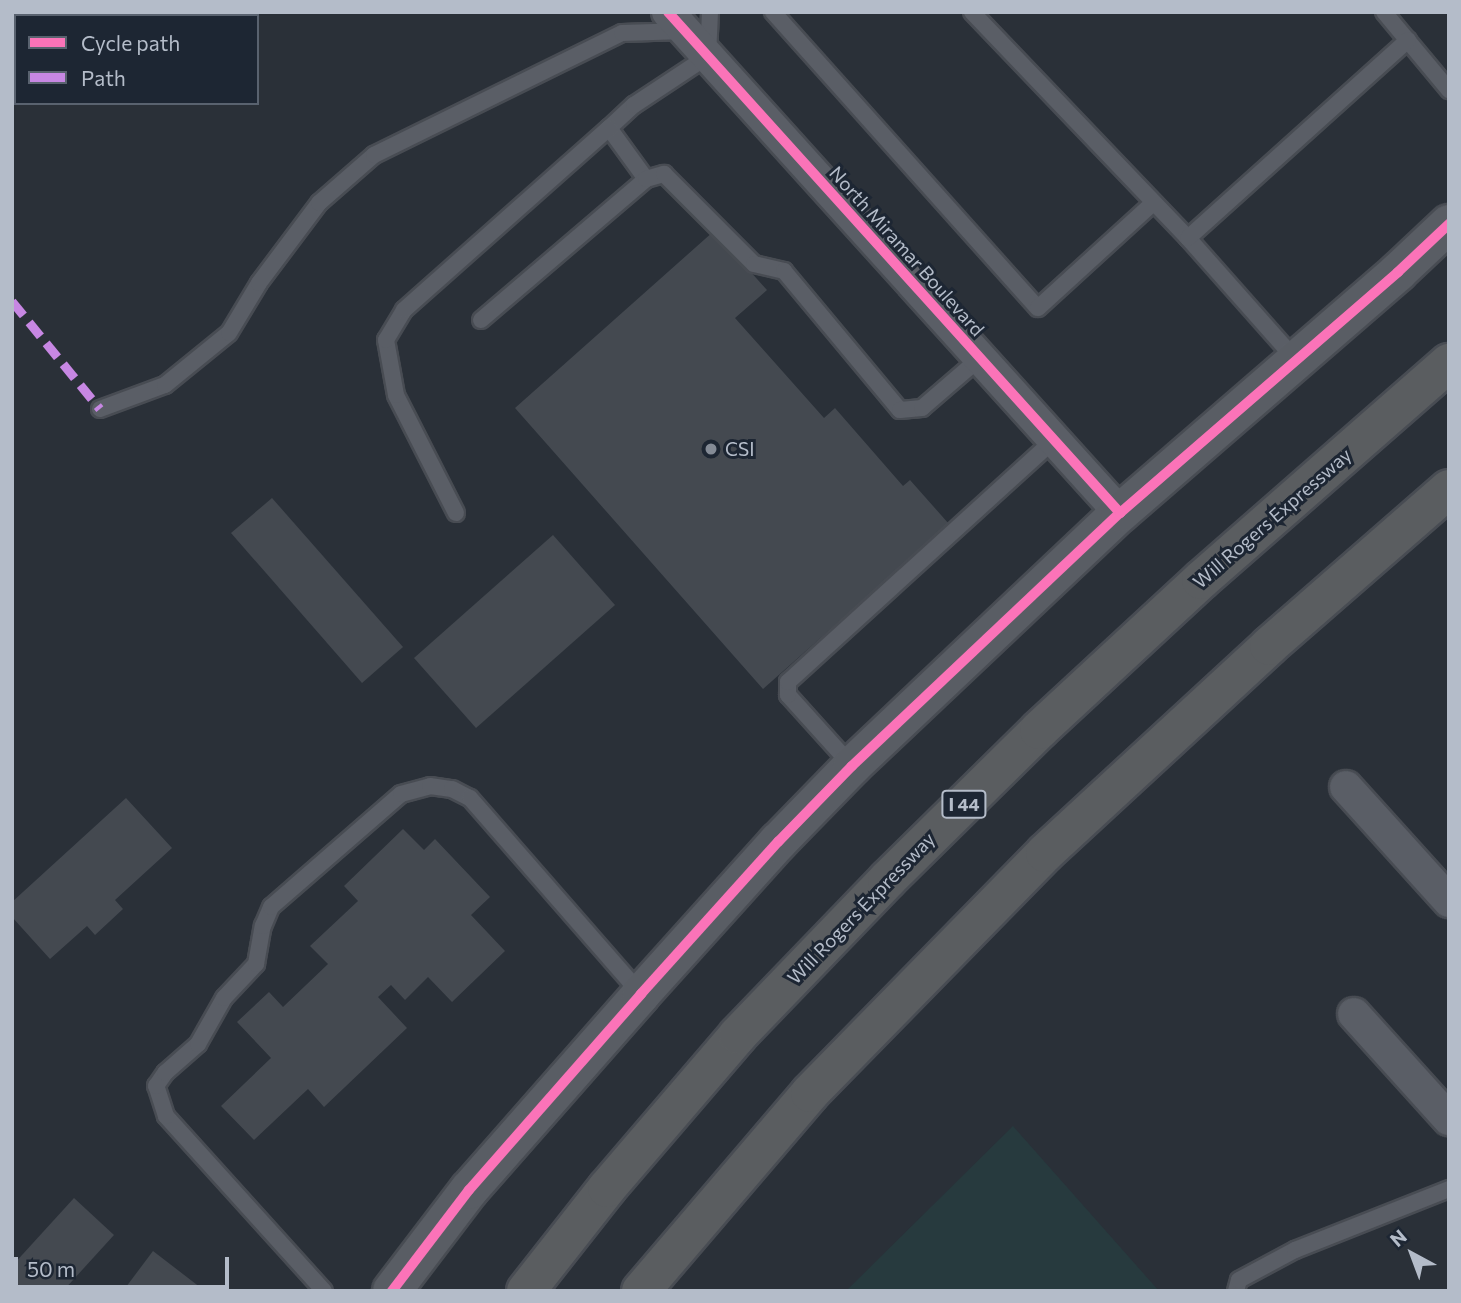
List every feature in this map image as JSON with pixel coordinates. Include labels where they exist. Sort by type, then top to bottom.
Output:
[{"type":"highway","points":[[1387,416],[1449,349]]},
{"type":"highway","name":"Will Rogers Expressway","points":[[526,1291],[607,1188],[738,1035],[887,880],[1049,720],[1201,580],[1449,363]]},
{"type":"highway","points":[[641,1291],[810,1093],[1045,853],[1269,646],[1449,489]]},
{"type":"street","name":"North Miramar Boulevard","points":[[677,22],[1120,513]]},
{"type":"street","points":[[392,1291],[469,1190],[778,842],[852,766],[1120,513],[1297,361],[1449,224]]},
{"type":"street","points":[[1346,787],[1449,901]]},
{"type":"street","points":[[1353,1014],[1449,1119]]},
{"type":"lane","points":[[456,513],[396,395],[386,340],[404,310],[634,105],[708,56],[710,12]]},
{"type":"lane","points":[[773,12],[1038,308],[1153,203]]},
{"type":"lane","points":[[972,12],[1188,238],[1297,361]]},
{"type":"lane","points":[[1384,12],[1449,90]]},
{"type":"lane","points":[[100,409],[165,385],[229,332],[259,283],[319,202],[374,155],[622,33],[677,22]]},
{"type":"lane","points":[[1188,238],[1408,40]]},
{"type":"lane","points":[[609,128],[646,179]]},
{"type":"lane","points":[[481,320],[646,179],[664,174],[754,264],[784,271],[901,410],[922,408],[980,358]]},
{"type":"lane","points":[[852,766],[788,695],[788,682],[1054,440]]},
{"type":"lane","points":[[324,1291],[166,1116],[156,1086],[165,1073],[198,1044],[225,998],[256,964],[263,926],[271,908],[401,794],[430,786],[452,789],[470,798],[641,994]]},
{"type":"lane","points":[[1236,1291],[1239,1280],[1295,1250],[1449,1189]]},
{"type":"green space","points":[[1013,1126],[1159,1291],[846,1291]]},
{"type":"building","name":"CSI","points":[[714,231],[767,290],[735,318],[824,418],[835,408],[903,486],[910,480],[949,524],[763,689],[515,408]]},
{"type":"building","points":[[272,498],[403,647],[362,683],[231,533]]},
{"type":"building","points":[[553,535],[615,605],[476,728],[414,658]]},
{"type":"building","points":[[126,798],[172,848],[115,900],[123,909],[95,935],[87,926],[50,959],[12,917],[12,902]]},
{"type":"building","points":[[403,829],[424,850],[435,839],[490,897],[471,915],[505,951],[452,1002],[428,977],[405,1000],[391,985],[378,997],[407,1028],[324,1107],[308,1089],[254,1140],[221,1106],[271,1058],[237,1022],[269,992],[283,1007],[328,964],[310,946],[358,901],[344,886]]},
{"type":"building","points":[[74,1198],[114,1235],[63,1291],[12,1291],[12,1266]]},
{"type":"building","points":[[153,1251],[205,1291],[123,1291]]},
{"type":"marked path","points":[[12,301],[100,409]]},
{"type":"cycle path","points":[[668,12],[1120,513]]},
{"type":"cycle path","points":[[392,1291],[469,1190],[778,842],[852,766],[1120,513],[1398,272],[1449,224]]},
{"type":"place","name":"CSI","points":[[711,449]]}]
